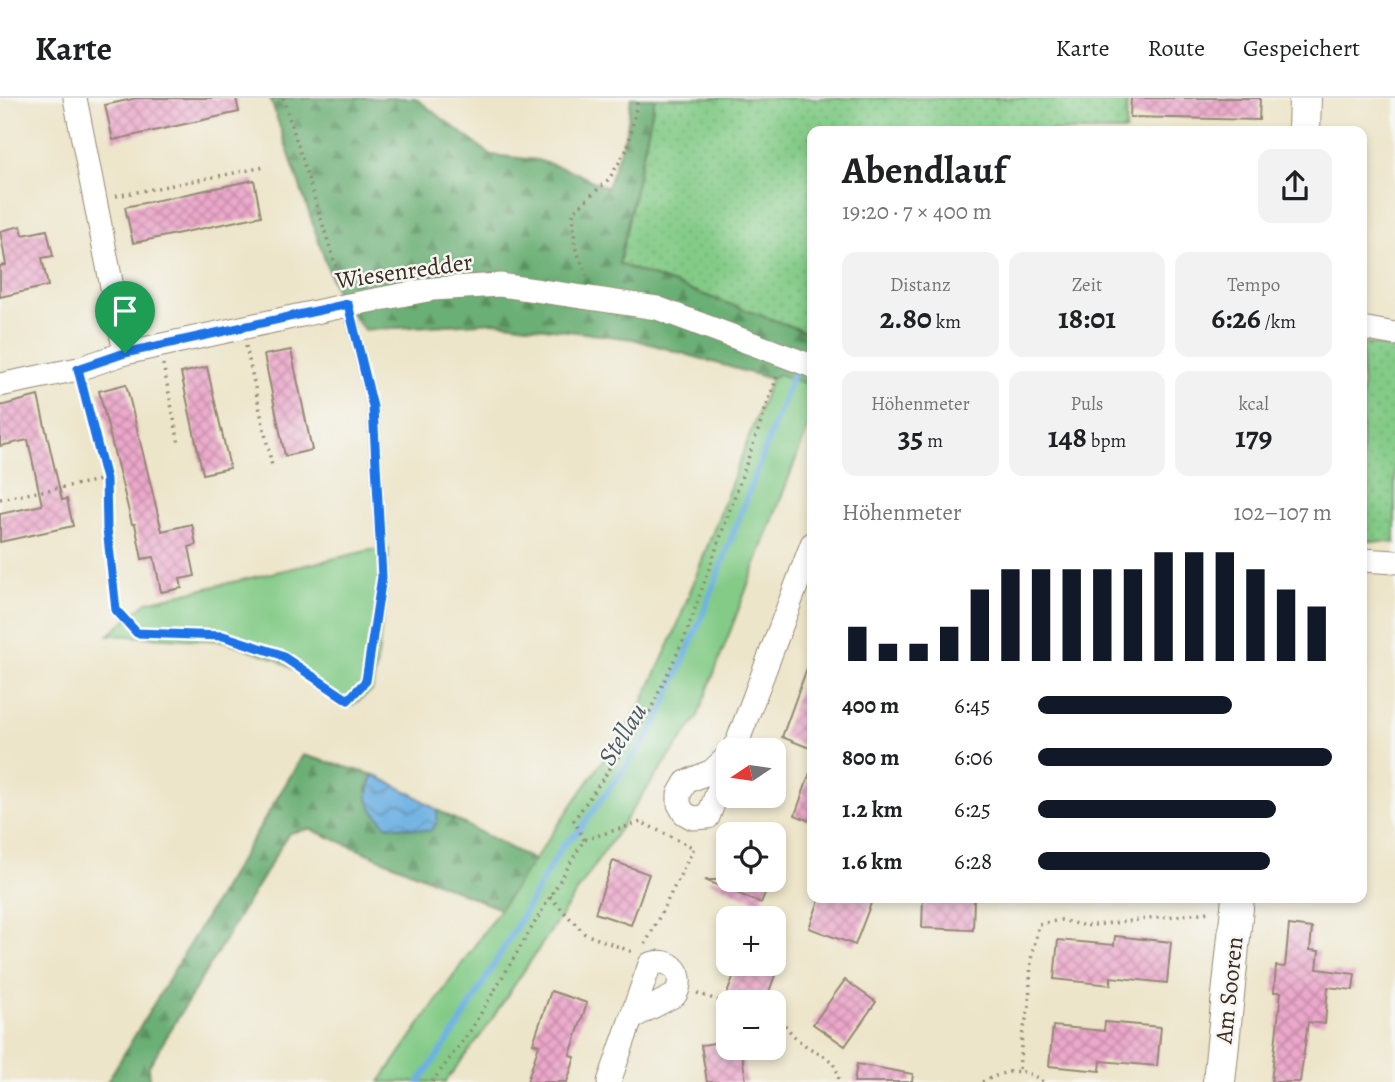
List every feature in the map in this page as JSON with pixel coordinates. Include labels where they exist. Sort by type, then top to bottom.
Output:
[{"type":"street","points":[[75,98],[125,353]]},
{"type":"street","points":[[1304,126],[1306,98]]},
{"type":"street","name":"Wiesenredder","points":[[0,385],[78,369],[159,345],[348,304],[432,289],[500,285],[657,308],[807,364]]},
{"type":"street","points":[[1367,329],[1395,334]]},
{"type":"street","points":[[737,738],[807,557]]},
{"type":"street","points":[[1367,560],[1395,562]]},
{"type":"street","name":"Am Sooren","points":[[1219,1082],[1238,904]]},
{"type":"street","points":[[609,1082],[631,1018]]},
{"type":"lane","points":[[348,304],[373,407],[382,577],[366,681]]},
{"type":"path","points":[[283,98],[348,304]]},
{"type":"path","points":[[596,298],[575,247],[573,212],[609,179],[628,148],[638,98]]},
{"type":"path","points":[[95,201],[265,167]]},
{"type":"path","points":[[242,327],[272,466]]},
{"type":"path","points":[[159,345],[179,444]]},
{"type":"path","points":[[584,841],[574,820],[650,711],[685,637],[785,356]]},
{"type":"path","points":[[78,369],[106,479],[107,528],[116,610],[137,633],[223,636],[279,654],[348,700],[366,681]]},
{"type":"path","points":[[0,499],[106,479]]},
{"type":"path","points":[[432,1082],[471,1030],[550,897],[584,841],[641,822],[694,848],[640,956],[585,934],[550,897]]},
{"type":"path","points":[[1019,1069],[1022,1036],[1029,1006],[1031,959],[1039,925],[1061,920],[1085,926],[1238,904]]},
{"type":"path","points":[[698,994],[716,1000]]},
{"type":"path","points":[[786,1026],[802,1043],[830,1060],[838,1074],[839,1082]]},
{"type":"path","points":[[982,1082],[1019,1069],[1043,1082]]},
{"type":"green space","points":[[270,98],[415,98],[491,155],[537,160],[572,171],[607,188],[627,129],[631,98],[655,98],[619,264],[807,332],[807,384],[779,374],[771,379],[633,339],[496,322],[364,330],[337,295]]},
{"type":"green space","points":[[655,98],[1127,98],[1126,126],[807,126],[807,332],[619,264]]},
{"type":"green space","points":[[1367,344],[1395,348],[1395,543],[1367,540]]},
{"type":"green space","points":[[779,374],[807,384],[807,430],[697,718],[481,1035],[445,1082],[380,1082],[640,707],[674,634],[771,379]]},
{"type":"green space","points":[[389,549],[372,691],[351,706],[276,659],[225,641],[109,635],[147,602],[371,550]]},
{"type":"green space","points":[[303,755],[374,775],[367,790],[386,825],[429,831],[437,823],[437,810],[534,860],[500,909],[310,829],[289,833],[149,1066],[150,1082],[107,1082]]},
{"type":"water","points":[[374,775],[411,793],[437,810],[437,823],[430,831],[386,825],[369,802],[368,790]]},
{"type":"building","points":[[137,98],[236,98],[239,112],[113,140],[105,105]]},
{"type":"building","points":[[1131,98],[1260,98],[1259,120],[1130,117]]},
{"type":"building","points":[[254,180],[261,216],[133,243],[125,207]]},
{"type":"building","points":[[21,226],[23,235],[47,230],[53,256],[42,258],[48,286],[0,297],[0,266],[6,265],[0,231]]},
{"type":"building","points":[[291,350],[312,450],[285,456],[264,355]]},
{"type":"building","points":[[207,367],[230,468],[203,474],[181,373]]},
{"type":"building","points":[[126,384],[162,531],[192,524],[196,545],[189,547],[195,576],[180,579],[182,588],[161,592],[154,557],[142,559],[135,524],[132,524],[99,391]]},
{"type":"building","points":[[38,396],[62,500],[67,499],[73,526],[0,542],[0,514],[42,505],[28,440],[0,446],[0,406]]},
{"type":"building","points":[[807,668],[807,747],[782,737]]},
{"type":"building","points":[[807,781],[807,820],[795,815]]},
{"type":"building","points":[[613,861],[649,874],[631,925],[595,913]]},
{"type":"building","points":[[734,892],[765,892],[761,903]]},
{"type":"building","points":[[818,903],[871,903],[855,945],[809,928]]},
{"type":"building","points":[[923,903],[974,903],[973,930],[922,928]]},
{"type":"building","points":[[1289,925],[1312,928],[1310,950],[1319,951],[1317,969],[1355,974],[1353,990],[1328,987],[1325,1024],[1308,1022],[1300,1082],[1271,1082],[1281,992],[1274,992],[1276,966],[1285,967]]},
{"type":"building","points":[[1115,936],[1171,942],[1167,983],[1111,977],[1111,985],[1054,979],[1058,940],[1114,945]]},
{"type":"building","points":[[734,976],[775,976],[770,990],[728,990]]},
{"type":"building","points":[[845,980],[876,1002],[845,1046],[813,1024]]},
{"type":"building","points":[[551,991],[587,1003],[570,1055],[575,1057],[567,1082],[527,1082],[539,1045],[533,1043]]},
{"type":"building","points":[[1105,1022],[1161,1027],[1157,1066],[1101,1061],[1100,1071],[1049,1066],[1053,1026],[1104,1031]]},
{"type":"building","points":[[716,1043],[716,1060],[743,1060],[746,1082],[707,1082],[701,1045]]},
{"type":"building","points":[[857,1064],[913,1074],[912,1082],[854,1082]]},
{"type":"waterway","name":"Stellau","points":[[419,1082],[458,1027],[563,845],[577,833],[651,732],[703,614],[794,372]]},
{"type":"route","points":[[348,304],[373,407],[382,577],[366,681],[348,700],[279,654],[223,636],[137,633],[116,610],[107,528],[106,479],[78,369],[125,353],[348,304]]}]
